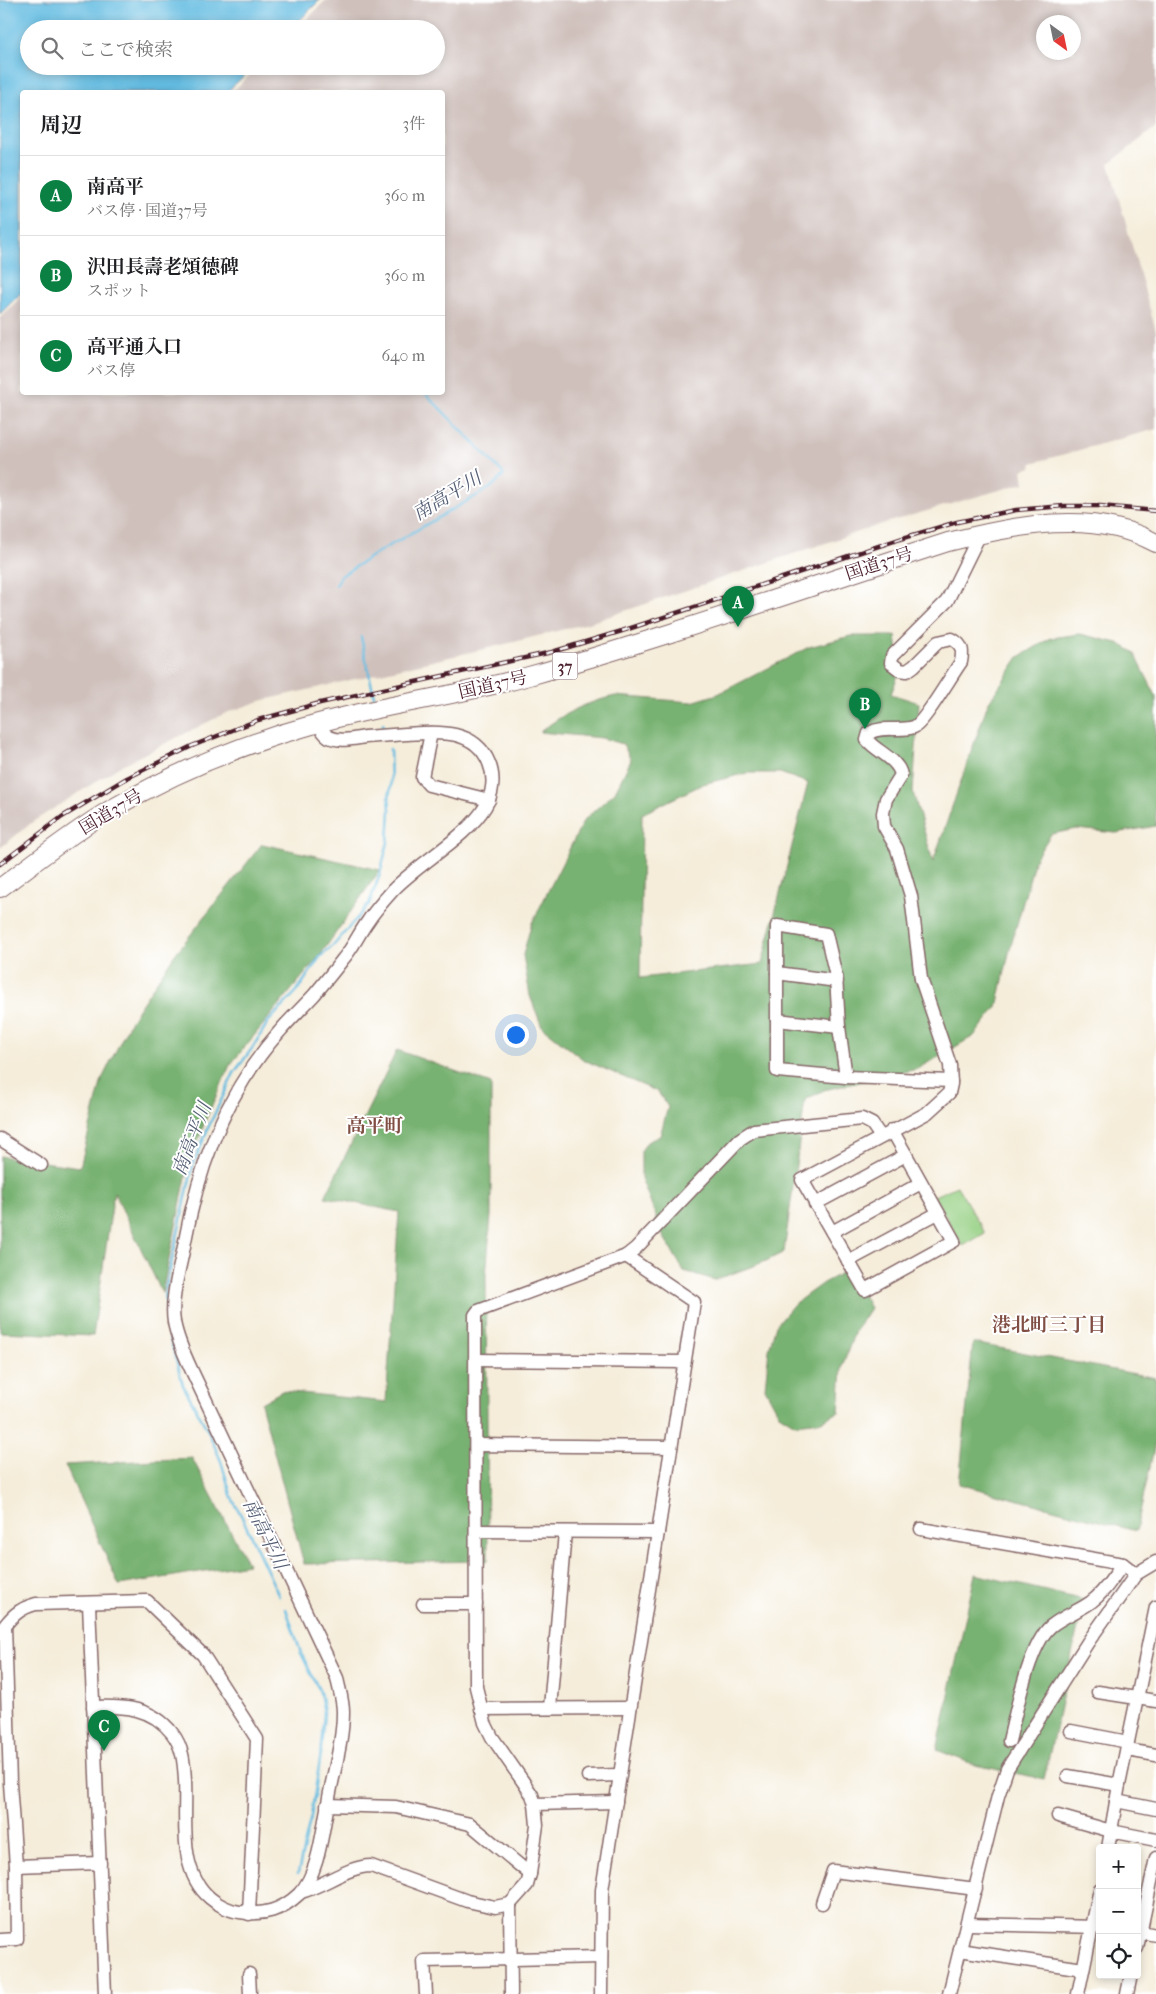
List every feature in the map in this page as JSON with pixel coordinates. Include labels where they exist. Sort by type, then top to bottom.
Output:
[{"type":"highway","name":"国道37号","points":[[0,888],[55,846],[135,796],[242,746],[317,723],[461,693],[544,672],[620,650],[948,542],[980,534],[1055,524],[1102,524],[1131,531],[1156,543]]},
{"type":"street","points":[[301,1892],[315,1888],[362,1866],[371,1866],[481,1905],[495,1907],[510,1904],[527,1885],[537,1825],[535,1804],[532,1795],[492,1737],[481,1709],[476,1687],[475,1315],[478,1311],[626,1256],[636,1248],[740,1139],[754,1130],[862,1119],[872,1124],[886,1134],[906,1155],[954,1241],[865,1290],[802,1180],[886,1134],[927,1113],[941,1102],[949,1092],[951,1081],[950,1065],[921,979],[911,896],[897,850],[884,826],[884,806],[886,799],[901,775],[900,768],[874,748],[867,740],[869,733],[878,728],[905,729],[920,724],[961,662],[963,651],[959,643],[952,639],[938,642],[907,671],[900,670],[891,663],[892,656],[947,601],[980,534]]},
{"type":"street","points":[[93,1707],[139,1709],[159,1720],[173,1734],[184,1758],[186,1840],[190,1870],[203,1891],[212,1900],[235,1912],[258,1914],[278,1910],[301,1892],[310,1879],[314,1865],[340,1743],[343,1706],[337,1678],[178,1338],[174,1320],[176,1288],[191,1210],[208,1151],[220,1122],[256,1062],[279,1032],[314,995],[346,956],[368,920],[393,890],[465,830],[478,816],[489,800],[493,776],[489,763],[478,747],[471,740],[457,735],[444,732],[342,740],[327,736],[317,723]]},
{"type":"street","points":[[431,733],[422,777],[429,785],[489,800]]},
{"type":"street","points":[[846,1077],[839,1027],[837,981],[826,934],[777,926],[777,1071],[846,1077],[951,1081]]},
{"type":"street","points":[[777,973],[837,981]]},
{"type":"street","points":[[777,1020],[839,1027]]},
{"type":"street","points":[[0,1139],[41,1165]]},
{"type":"street","points":[[815,1204],[906,1155]]},
{"type":"street","points":[[832,1232],[921,1183]]},
{"type":"street","points":[[848,1262],[938,1213]]},
{"type":"street","points":[[601,1994],[602,1890],[694,1302],[626,1256]]},
{"type":"street","points":[[476,1360],[684,1362]]},
{"type":"street","points":[[476,1446],[671,1447]]},
{"type":"street","points":[[920,1529],[1123,1564],[1136,1574]]},
{"type":"street","points":[[476,1531],[658,1532]]},
{"type":"street","points":[[550,1708],[565,1532]]},
{"type":"street","points":[[949,1994],[998,1796],[1007,1769],[1088,1642],[1136,1574],[1156,1562]]},
{"type":"street","points":[[1008,1741],[1021,1693],[1038,1644],[1051,1626],[1091,1602],[1105,1589],[1123,1564]]},
{"type":"street","points":[[0,1940],[17,1939],[16,1866],[5,1783],[2,1629],[18,1610],[36,1604],[147,1602],[203,1655],[257,1739],[249,1914]]},
{"type":"street","points":[[88,1604],[105,1994]]},
{"type":"street","points":[[422,1604],[476,1604]]},
{"type":"street","points":[[1109,1844],[1137,1697],[1152,1645],[1156,1607]]},
{"type":"street","points":[[1098,1692],[1156,1701]]},
{"type":"street","points":[[481,1709],[630,1708]]},
{"type":"street","points":[[1071,1730],[1156,1755]]},
{"type":"street","points":[[588,1776],[619,1775]]},
{"type":"street","points":[[1068,1776],[1119,1785]]},
{"type":"street","points":[[1116,1801],[1156,1810]]},
{"type":"street","points":[[535,1804],[616,1802]]},
{"type":"street","points":[[327,1804],[396,1807],[470,1824],[530,1874]]},
{"type":"street","points":[[1058,1816],[1111,1831],[1156,1840]]},
{"type":"street","points":[[1141,1926],[1156,1858]]},
{"type":"street","points":[[16,1866],[100,1863]]},
{"type":"street","points":[[822,1902],[833,1871],[976,1888]]},
{"type":"street","points":[[510,1904],[511,1994]]},
{"type":"street","points":[[967,1924],[1096,1927],[1083,1969],[1078,1994]]},
{"type":"street","points":[[1141,1930],[1156,1935]]},
{"type":"street","points":[[960,1950],[1083,1969]]},
{"type":"street","points":[[426,1994],[424,1961],[601,1957]]},
{"type":"street","points":[[249,1974],[250,1994]]},
{"type":"street","points":[[1127,1994],[1130,1979]]},
{"type":"shaded area","points":[[326,0],[1156,0],[1156,127],[1109,164],[1156,331],[1156,429],[1032,463],[1032,467],[1022,470],[1024,483],[885,523],[592,622],[260,701],[226,713],[122,765],[34,821],[0,848],[0,318],[20,298],[20,395],[445,395],[445,90],[234,90],[250,75],[445,75],[445,20],[306,20]]},
{"type":"green space","points":[[1080,634],[1118,643],[1134,652],[1156,696],[1156,826],[1116,833],[1077,829],[1051,834],[1035,859],[1009,953],[997,1007],[974,1036],[917,1069],[824,1090],[805,1100],[784,1252],[764,1262],[715,1280],[684,1271],[656,1224],[656,1216],[641,1178],[641,1151],[647,1142],[660,1136],[668,1107],[658,1092],[584,1060],[542,1027],[530,996],[523,955],[531,925],[584,820],[615,792],[631,760],[623,744],[602,738],[540,732],[557,719],[575,709],[615,696],[692,702],[718,694],[809,647],[851,636],[896,636],[900,670],[891,694],[919,703],[913,792],[933,862],[988,703],[1019,657],[1051,638]],"holes":[[[747,773],[780,773],[808,783],[762,964],[640,978],[642,814],[703,784]]]},
{"type":"green space","points":[[262,844],[380,870],[321,954],[230,1065],[205,1121],[187,1172],[162,1293],[114,1192],[93,1336],[0,1332],[0,1156],[80,1167],[102,1079],[131,1020],[173,957]]},
{"type":"green space","points":[[397,1050],[491,1084],[491,1215],[486,1276],[488,1561],[304,1564],[261,1403],[282,1391],[386,1402],[399,1212],[325,1197]]},
{"type":"green space","points":[[957,1186],[985,1233],[963,1246],[934,1196]]},
{"type":"green space","points":[[849,1269],[870,1308],[855,1331],[842,1367],[839,1412],[821,1421],[795,1424],[779,1414],[765,1388],[769,1349],[776,1325],[794,1304],[823,1283]]},
{"type":"green space","points":[[973,1343],[1156,1378],[1156,1439],[1136,1531],[959,1484]]},
{"type":"green space","points":[[192,1458],[248,1564],[119,1585],[65,1465]]},
{"type":"green space","points":[[975,1574],[1084,1600],[1044,1779],[975,1765],[937,1750]]},
{"type":"water","points":[[0,0],[320,0],[300,20],[20,20],[20,75],[245,75],[229,90],[20,90],[20,294],[0,314]]},
{"type":"waterway","name":"南高平川","points":[[336,585],[341,576],[375,554],[490,488],[503,476],[503,473],[427,395]]},
{"type":"waterway","name":"南高平川","points":[[361,637],[374,696]]},
{"type":"waterway","name":"南高平川","points":[[279,1596],[232,1498],[221,1461],[208,1431],[183,1385],[168,1330],[165,1291],[193,1165],[234,1073],[268,1022],[297,991],[320,957],[334,945],[369,904],[380,874],[388,842],[391,785],[390,749]]},
{"type":"waterway","name":"南高平川","points":[[286,1609],[301,1653],[320,1692],[324,1712],[320,1760],[311,1816],[298,1873]]},
{"type":"railway","points":[[0,864],[62,817],[127,778],[192,746],[258,720],[320,703],[552,652],[957,522],[1016,510],[1064,506],[1100,506],[1156,511]]},
{"type":"place","name":"南高平","points":[[738,627]]},
{"type":"place","name":"沢田長壽老頌徳碑","points":[[865,729]]},
{"type":"place","name":"高平通入口","points":[[104,1751]]},
{"type":"district","name":"高平町","points":[[375,1126]]},
{"type":"district","name":"港北町三丁目","points":[[1049,1325]]}]
